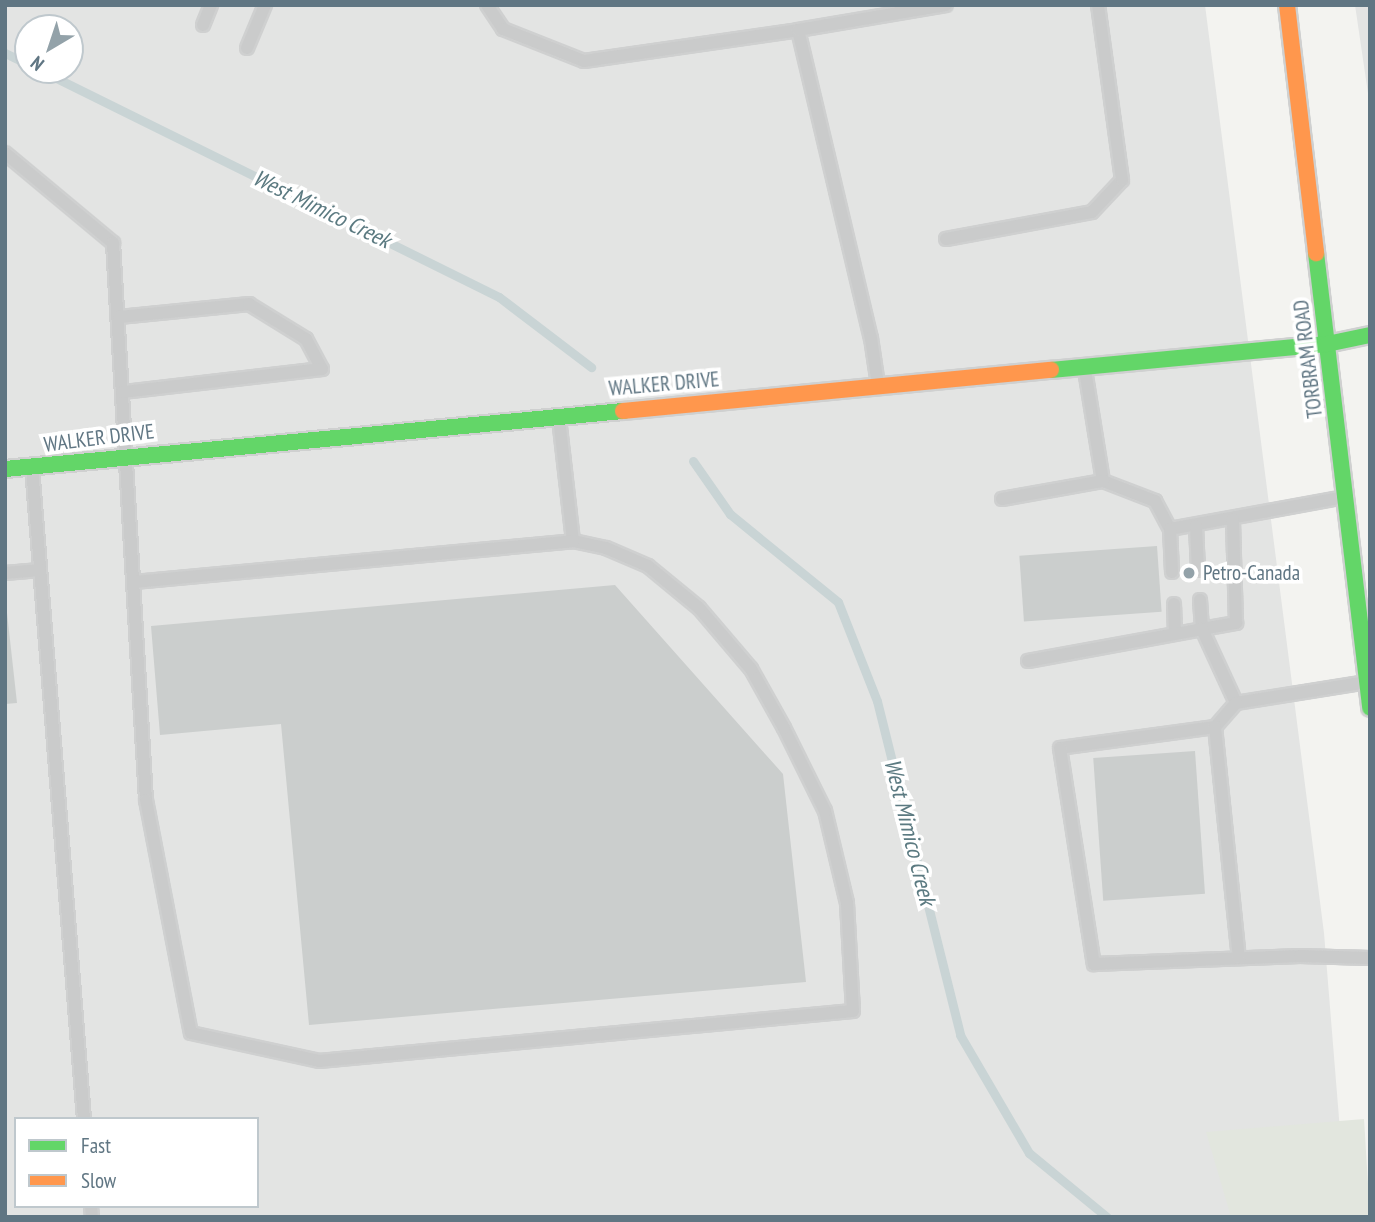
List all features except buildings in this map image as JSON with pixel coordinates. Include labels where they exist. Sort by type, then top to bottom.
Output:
[{"type":"street","name":"TORBRAM ROAD","points":[[1287,5],[1370,708]]},
{"type":"street","name":"WALKER DRIVE","points":[[5,469],[128,455],[1327,344],[1370,335]]},
{"type":"lane","points":[[203,25],[211,5]]},
{"type":"lane","points":[[247,48],[265,5]]},
{"type":"lane","points":[[487,5],[503,29],[584,61],[946,5]]},
{"type":"lane","points":[[946,239],[1093,212],[1122,180],[1098,5]]},
{"type":"lane","points":[[798,30],[871,338],[878,386]]},
{"type":"lane","points":[[5,153],[113,243],[128,455],[134,582],[146,800],[191,1033],[319,1061],[853,1011],[847,903],[825,811],[751,669],[699,608],[648,566],[606,548],[573,541],[134,582]]},
{"type":"lane","points":[[118,317],[249,304],[306,339],[322,369],[122,392]]},
{"type":"lane","points":[[1085,366],[1103,481]]},
{"type":"lane","points":[[558,415],[573,541]]},
{"type":"lane","points":[[32,467],[84,1117]]},
{"type":"lane","points":[[1002,499],[1103,481],[1155,500],[1170,529],[1172,572]]},
{"type":"lane","points":[[1170,529],[1345,497]]},
{"type":"lane","points":[[1028,661],[1175,631],[1236,623],[1233,519]]},
{"type":"lane","points":[[1195,526],[1198,570]]},
{"type":"lane","points":[[5,573],[40,570]]},
{"type":"lane","points":[[1200,600],[1202,629],[1236,704]]},
{"type":"lane","points":[[1174,604],[1175,631]]},
{"type":"lane","points":[[1367,682],[1236,704],[1215,727],[1060,748],[1094,964],[1239,958],[1370,958]]},
{"type":"lane","points":[[1215,727],[1239,958]]},
{"type":"shaded area","points":[[5,5],[1205,5],[1324,933],[1347,1217],[5,1217]]},
{"type":"shaded area","points":[[1355,5],[1370,5],[1370,107]]},
{"type":"shaded area","points":[[1364,1119],[1370,1217],[1231,1217],[1206,1132]]},
{"type":"waterway","name":"West Mimico Creek","points":[[5,53],[14,57]]},
{"type":"waterway","name":"West Mimico Creek","points":[[68,84],[499,297],[591,367]]},
{"type":"waterway","name":"West Mimico Creek","points":[[693,461],[730,514],[838,602],[877,701],[960,1035],[1029,1153],[1107,1217]]},
{"type":"traffic: fast","points":[[1316,253],[1370,708]]},
{"type":"traffic: fast","points":[[1051,370],[1327,344],[1370,335]]},
{"type":"traffic: fast","points":[[5,469],[623,411]]},
{"type":"traffic: slow","points":[[1287,5],[1316,253]]},
{"type":"traffic: slow","points":[[623,411],[1051,370]]},
{"type":"place","name":"Petro-Canada","points":[[1189,573]]}]
